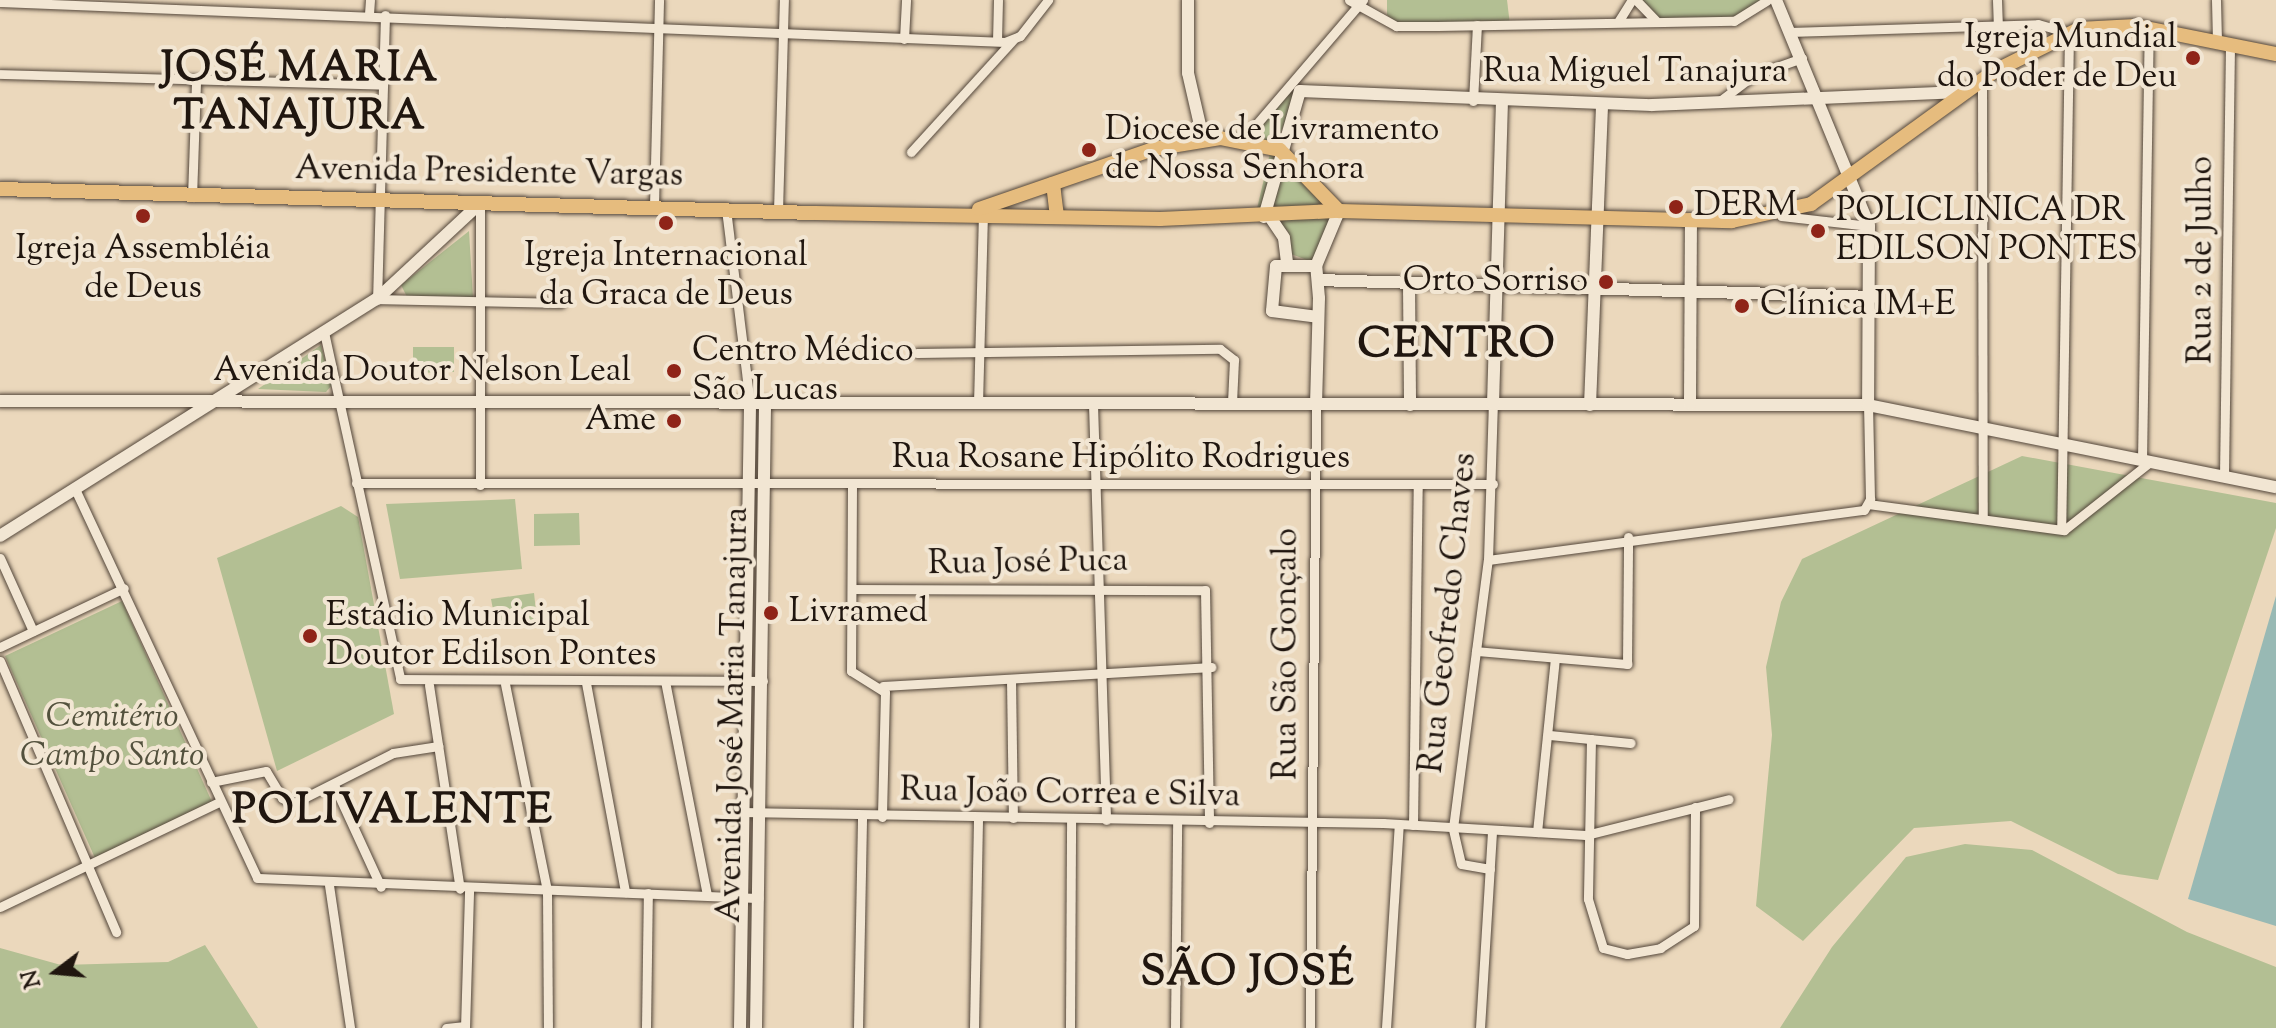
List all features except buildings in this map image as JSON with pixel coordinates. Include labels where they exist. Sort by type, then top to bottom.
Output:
[{"type":"main road","points":[[1781,216],[1854,179],[1976,86],[2069,33],[2149,28],[2276,54]]},
{"type":"main road","points":[[981,210],[1053,184],[1203,138],[1242,141],[1280,150],[1339,211]]},
{"type":"main road","points":[[1053,184],[1057,216]]},
{"type":"main road","name":"Avenida Presidente Vargas","points":[[0,189],[478,206],[654,206],[778,211],[981,210],[1057,216],[1267,217],[1339,211],[1597,220],[1781,216]]},
{"type":"street","points":[[369,14],[370,0]]},
{"type":"street","points":[[654,206],[659,0]]},
{"type":"street","points":[[778,211],[784,0]]},
{"type":"street","points":[[904,39],[906,0]]},
{"type":"street","points":[[997,41],[998,0]]},
{"type":"street","points":[[911,152],[1048,0]]},
{"type":"street","points":[[1188,0],[1188,73],[1203,138]]},
{"type":"street","points":[[1615,23],[1634,0],[1662,23]]},
{"type":"street","points":[[1758,10],[1767,0]]},
{"type":"street","points":[[1997,0],[1998,24]]},
{"type":"street","name":"Rua 2 de Julho","points":[[2216,0],[2224,43],[2224,475]]},
{"type":"street","points":[[1242,141],[1300,86],[1356,1],[1396,26],[1734,21],[1777,5],[1854,179],[1869,226],[1873,297],[1868,504]]},
{"type":"street","points":[[0,2],[369,14],[385,19],[658,33],[1013,40]]},
{"type":"street","points":[[377,299],[385,19]]},
{"type":"street","points":[[1789,32],[1998,24],[2052,25],[2069,33],[2061,529]]},
{"type":"street","points":[[1473,101],[1477,25]]},
{"type":"street","points":[[1488,560],[1628,537],[1843,513],[1868,504],[2061,529],[2146,461],[2149,28]]},
{"type":"street","points":[[1714,105],[1754,75],[1802,58]]},
{"type":"street","points":[[0,74],[382,85]]},
{"type":"street","points":[[192,197],[196,82]]},
{"type":"street","points":[[1287,263],[1284,238],[1267,217],[1280,150],[1300,86]]},
{"type":"street","name":"Rua Miguel Tanajura","points":[[1300,86],[1473,101],[1714,105],[1820,101],[1976,86]]},
{"type":"street","points":[[1976,86],[1983,517]]},
{"type":"street","points":[[1493,404],[1499,286],[1502,102]]},
{"type":"street","points":[[1590,405],[1602,104]]},
{"type":"street","points":[[0,536],[225,399],[377,299],[478,206]]},
{"type":"street","points":[[478,206],[480,485]]},
{"type":"street","points":[[726,209],[750,404]]},
{"type":"street","points":[[978,404],[981,210]]},
{"type":"street","points":[[1318,317],[1271,309],[1273,271],[1287,263],[1316,266],[1339,211]]},
{"type":"street","points":[[1781,216],[1869,226]]},
{"type":"street","points":[[1690,404],[1691,219]]},
{"type":"street","name":"Rua São Gonçalo","points":[[1310,1028],[1318,317],[1316,266]]},
{"type":"street","points":[[1318,280],[1873,297]]},
{"type":"street","points":[[1409,284],[1410,405]]},
{"type":"street","points":[[377,299],[478,304],[561,303]]},
{"type":"street","points":[[324,332],[396,675],[429,685],[763,681]]},
{"type":"street","points":[[917,353],[1220,349],[1234,360],[1232,403]]},
{"type":"street","name":"Avenida Doutor Nelson Leal","points":[[0,401],[479,399],[750,404],[1868,405],[2276,487]]},
{"type":"street","name":"Avenida José Maria Tanajura","points":[[756,1028],[765,403]]},
{"type":"street","name":"Avenida José Maria Tanajura","points":[[740,1028],[750,404]]},
{"type":"street","points":[[1093,404],[1095,588],[1106,672],[1106,820]]},
{"type":"street","name":"Rua Geofredo Chaves","points":[[1453,828],[1488,560],[1493,484],[1493,404]]},
{"type":"street","name":"Rua Rosane Hipólito Rodrigues","points":[[356,483],[750,487],[1493,484]]},
{"type":"street","points":[[852,485],[853,676],[883,686],[1211,667],[1209,823]]},
{"type":"street","points":[[1413,825],[1418,485]]},
{"type":"street","points":[[75,489],[124,588],[219,802],[257,878],[329,885],[759,898]]},
{"type":"street","points":[[1476,651],[1628,662],[1628,537]]},
{"type":"street","points":[[0,558],[33,631]]},
{"type":"street","points":[[0,647],[124,588]]},
{"type":"street","name":"Rua José Puca","points":[[852,589],[1205,590],[1211,667]]},
{"type":"street","points":[[1537,832],[1555,659]]},
{"type":"street","points":[[0,661],[91,866],[116,932]]},
{"type":"street","points":[[1011,679],[1013,818]]},
{"type":"street","points":[[665,681],[707,895]]},
{"type":"street","points":[[586,683],[625,892]]},
{"type":"street","points":[[505,684],[547,891],[548,1028]]},
{"type":"street","points":[[429,685],[464,889],[465,1027],[446,1028]]},
{"type":"street","points":[[882,817],[883,686]]},
{"type":"street","points":[[1549,735],[1631,743]]},
{"type":"street","points":[[1591,739],[1586,835],[1598,944],[1627,954],[1660,948],[1694,926],[1695,807]]},
{"type":"street","points":[[211,782],[266,771],[290,803],[334,785],[393,753],[438,746]]},
{"type":"street","points":[[334,785],[381,887]]},
{"type":"street","name":"Rua João Correa e Silva","points":[[742,812],[1209,823],[1399,824],[1586,835],[1729,799]]},
{"type":"street","points":[[0,907],[219,802]]},
{"type":"street","points":[[858,1028],[862,816]]},
{"type":"street","points":[[974,1028],[978,818]]},
{"type":"street","points":[[1070,1028],[1071,819]]},
{"type":"street","points":[[1175,1028],[1177,822]]},
{"type":"street","points":[[1386,1028],[1399,824]]},
{"type":"street","points":[[1453,828],[1461,864],[1490,869]]},
{"type":"street","points":[[1480,1028],[1492,831]]},
{"type":"street","points":[[329,885],[350,1028]]},
{"type":"street","points":[[646,1028],[648,893]]},
{"type":"street","points":[[740,1012],[757,1013]]},
{"type":"green space","points":[[1387,0],[1507,0],[1510,25],[1400,26],[1387,15]]},
{"type":"green space","points":[[1636,0],[1767,0],[1739,19],[1662,23]]},
{"type":"green space","points":[[1290,91],[1299,95],[1274,145],[1251,137]]},
{"type":"green space","points":[[1286,150],[1334,204],[1315,263],[1291,254],[1288,231],[1256,213],[1270,153]]},
{"type":"green space","points":[[469,231],[473,298],[407,297],[401,285]]},
{"type":"green space","points":[[321,345],[332,385],[326,392],[258,389]]},
{"type":"green space","points":[[413,347],[454,347],[454,372],[413,373]]},
{"type":"green space","points":[[2022,456],[2276,503],[2276,528],[2158,880],[2118,874],[2011,821],[1914,828],[1803,941],[1756,906],[1772,735],[1766,667],[1781,602],[1802,559]]},
{"type":"green space","points":[[515,499],[522,569],[400,579],[386,504]]},
{"type":"green space","name":"Estádio Municipal Doutor Edilson Pontes","points":[[341,506],[358,517],[394,714],[277,771],[217,558]]},
{"type":"green space","points":[[579,513],[580,545],[534,546],[534,514]]},
{"type":"green space","points":[[534,593],[537,620],[496,625],[491,599]]},
{"type":"green space","name":"Cemitério Campo Santo","points":[[122,601],[212,802],[95,858],[5,656]]},
{"type":"green space","points":[[1965,844],[2032,850],[2187,932],[2276,967],[2276,1028],[1780,1028],[1832,947],[1906,857]]},
{"type":"green space","points":[[205,945],[258,1028],[0,1028],[0,948],[61,965],[168,962]]},
{"type":"water","points":[[2276,596],[2276,926],[2188,899]]},
{"type":"place","name":"Igreja Mundial do Poder de Deu","points":[[2193,58]]},
{"type":"place","name":"Diocese de Livramento de Nossa Senhora","points":[[1089,150]]},
{"type":"place","name":"DERM","points":[[1676,207]]},
{"type":"place","name":"Igreja Assembléia de Deus","points":[[143,216]]},
{"type":"place","name":"Igreja Internacional da Graca de Deus","points":[[666,223]]},
{"type":"place","name":"POLICLINICA DR EDILSON PONTES","points":[[1818,231]]},
{"type":"place","name":"Orto Sorriso","points":[[1606,282]]},
{"type":"place","name":"Clínica IM+E","points":[[1742,306]]},
{"type":"place","name":"Centro Médico São Lucas","points":[[674,371]]},
{"type":"place","name":"Ame","points":[[674,421]]},
{"type":"place","name":"Livramed","points":[[771,613]]},
{"type":"place","name":"Estádio Municipal Doutor Edilson Pontes","points":[[310,636]]},
{"type":"district","name":"JOSÉ MARIA TANAJURA","points":[[300,94]]},
{"type":"district","name":"CENTRO","points":[[1457,346]]},
{"type":"district","name":"POLIVALENTE","points":[[393,812]]},
{"type":"district","name":"SÃO JOSÉ","points":[[1248,974]]}]
